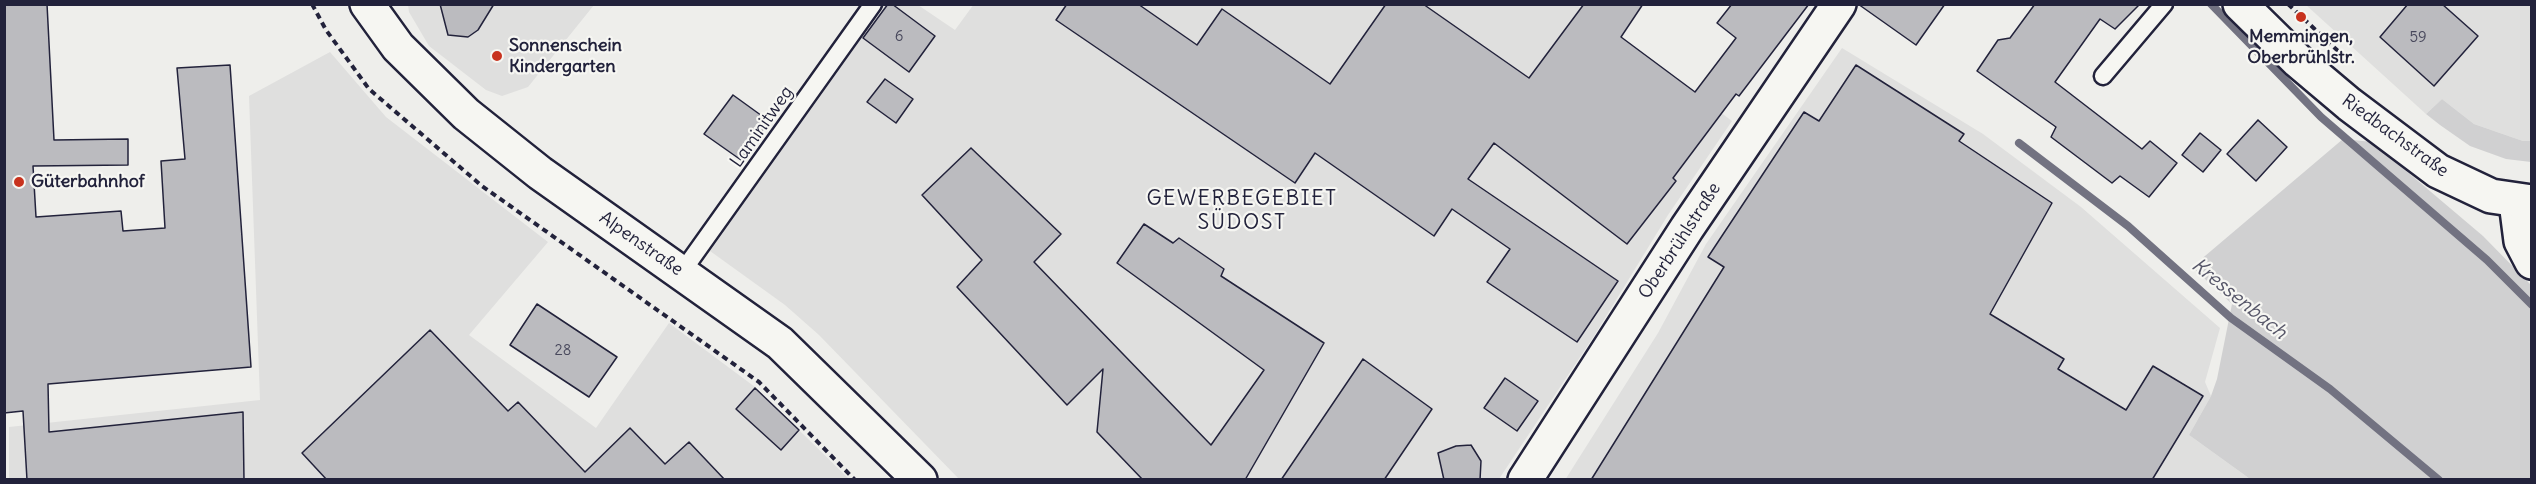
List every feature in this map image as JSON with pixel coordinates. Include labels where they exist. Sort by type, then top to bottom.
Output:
[{"type":"street","name":"Alpenstraße","points":[[367,4],[398,47],[466,114],[540,173],[780,343],[920,480]]},
{"type":"street","name":"Oberbrühlstraße","points":[[1525,480],[1687,228],[1839,4]]},
{"type":"street","name":"Riedbachstraße","points":[[2240,4],[2298,61],[2438,171],[2476,190],[2524,202],[2521,241],[2532,262]]},
{"type":"lane","name":"Laminitweg","points":[[682,272],[873,4]]},
{"type":"lane","points":[[2103,76],[2164,4]]},
{"type":"path","points":[[312,4],[326,30],[369,89],[482,186],[759,382],[855,480]]},
{"type":"path","points":[[2288,4],[2342,56]]},
{"type":"shaded area","points":[[974,4],[1577,5],[1732,121],[1668,215],[1594,336],[1499,479],[959,479],[819,335],[785,305],[710,251],[885,5],[918,5],[955,30]]},
{"type":"shaded area","name":"Sonnenschein Kindergarten","points":[[408,5],[594,5],[528,87],[502,96],[486,90],[429,46],[409,12]]},
{"type":"shaded area","points":[[2306,5],[2531,5],[2531,141],[2523,141],[2474,124],[2442,99],[2426,114]]},
{"type":"shaded area","points":[[1842,48],[1983,134],[2081,207],[2220,328],[2205,382],[2211,396],[2189,435],[2250,479],[1565,480],[1658,333],[1706,244]]},
{"type":"shaded area","points":[[330,52],[386,117],[548,242],[469,335],[596,428],[669,323],[755,387],[849,479],[9,479],[9,427],[260,400],[249,96]]},
{"type":"shaded area","points":[[2442,99],[2474,124],[2523,141],[2531,141],[2531,162],[2506,159],[2470,146],[2440,125],[2426,114]]},
{"type":"shaded area","points":[[2343,139],[2372,142],[2483,236],[2531,285],[2531,479],[2250,479],[2189,435],[2211,396],[2217,379],[2232,304],[2192,267]]},
{"type":"building","points":[[4,4],[47,4],[54,140],[128,139],[128,165],[33,166],[36,217],[121,211],[123,231],[165,228],[161,161],[185,159],[177,68],[230,65],[251,367],[48,384],[49,432],[243,412],[244,480],[27,480],[23,411],[4,413]]},
{"type":"building","points":[[440,4],[494,4],[478,30],[468,37],[448,35]]},
{"type":"building","points":[[888,4],[892,4],[935,36],[909,72],[863,38]]},
{"type":"building","points":[[1067,4],[1138,4],[1197,45],[1222,9],[1330,84],[1386,4],[1423,4],[1529,78],[1584,4],[1643,4],[1621,37],[1695,92],[1736,38],[1717,23],[1732,4],[1809,4],[1739,96],[1736,94],[1673,178],[1676,181],[1627,244],[1494,143],[1468,179],[1618,281],[1577,342],[1487,282],[1510,249],[1452,209],[1434,236],[1315,153],[1295,183],[1056,20]]},
{"type":"building","points":[[1858,4],[1945,4],[1916,45]]},
{"type":"building","points":[[2035,4],[2140,4],[2115,29],[2100,19],[2055,82],[2142,149],[2150,141],[2177,163],[2149,197],[2120,176],[2112,183],[2051,137],[2056,127],[1977,71],[1998,40],[2010,38]]},
{"type":"building","points":[[2408,4],[2442,4],[2478,36],[2434,86],[2380,37]]},
{"type":"building","points":[[1856,65],[1964,134],[1959,141],[2052,203],[1990,314],[2064,359],[2058,369],[2126,410],[2153,366],[2203,396],[2152,480],[1591,480],[1724,267],[1708,257],[1804,112],[1819,121]]},
{"type":"building","points":[[885,79],[913,99],[896,123],[867,102]]},
{"type":"building","points":[[733,95],[769,121],[741,160],[704,134]]},
{"type":"building","points":[[2258,120],[2287,147],[2256,181],[2227,154]]},
{"type":"building","points":[[2200,133],[2221,150],[2203,172],[2182,155]]},
{"type":"building","points":[[971,148],[1061,234],[1034,262],[1211,445],[1264,370],[1117,263],[1144,224],[1173,243],[1179,238],[1224,269],[1221,276],[1324,343],[1245,480],[1143,480],[1097,432],[1103,369],[1067,405],[957,287],[982,260],[922,195]]},
{"type":"building","points":[[537,304],[617,357],[589,397],[510,345]]},
{"type":"building","points":[[430,330],[508,411],[518,402],[585,472],[630,428],[665,464],[689,442],[725,480],[327,480],[302,453]]},
{"type":"building","points":[[1363,359],[1432,409],[1384,480],[1281,480]]},
{"type":"building","points":[[1505,378],[1538,401],[1517,431],[1484,408]]},
{"type":"building","points":[[755,388],[799,430],[781,450],[736,409]]},
{"type":"building","points":[[1471,445],[1481,461],[1480,480],[1444,480],[1438,453],[1456,446]]},
{"type":"waterway","name":"Kressenbach","points":[[2211,4],[2321,117],[2487,260],[2532,305]]},
{"type":"waterway","name":"Kressenbach","points":[[2019,143],[2128,226],[2231,318],[2330,389],[2439,480]]},
{"type":"place","name":"Memmingen, Oberbrühlstr.","points":[[2301,17]]},
{"type":"place","name":"Sonnenschein Kindergarten","points":[[497,56]]},
{"type":"place","name":"Güterbahnhof","points":[[19,182]]},
{"type":"district","name":"GEWERBEGEBIET SÜDOST","points":[[1242,211]]}]
